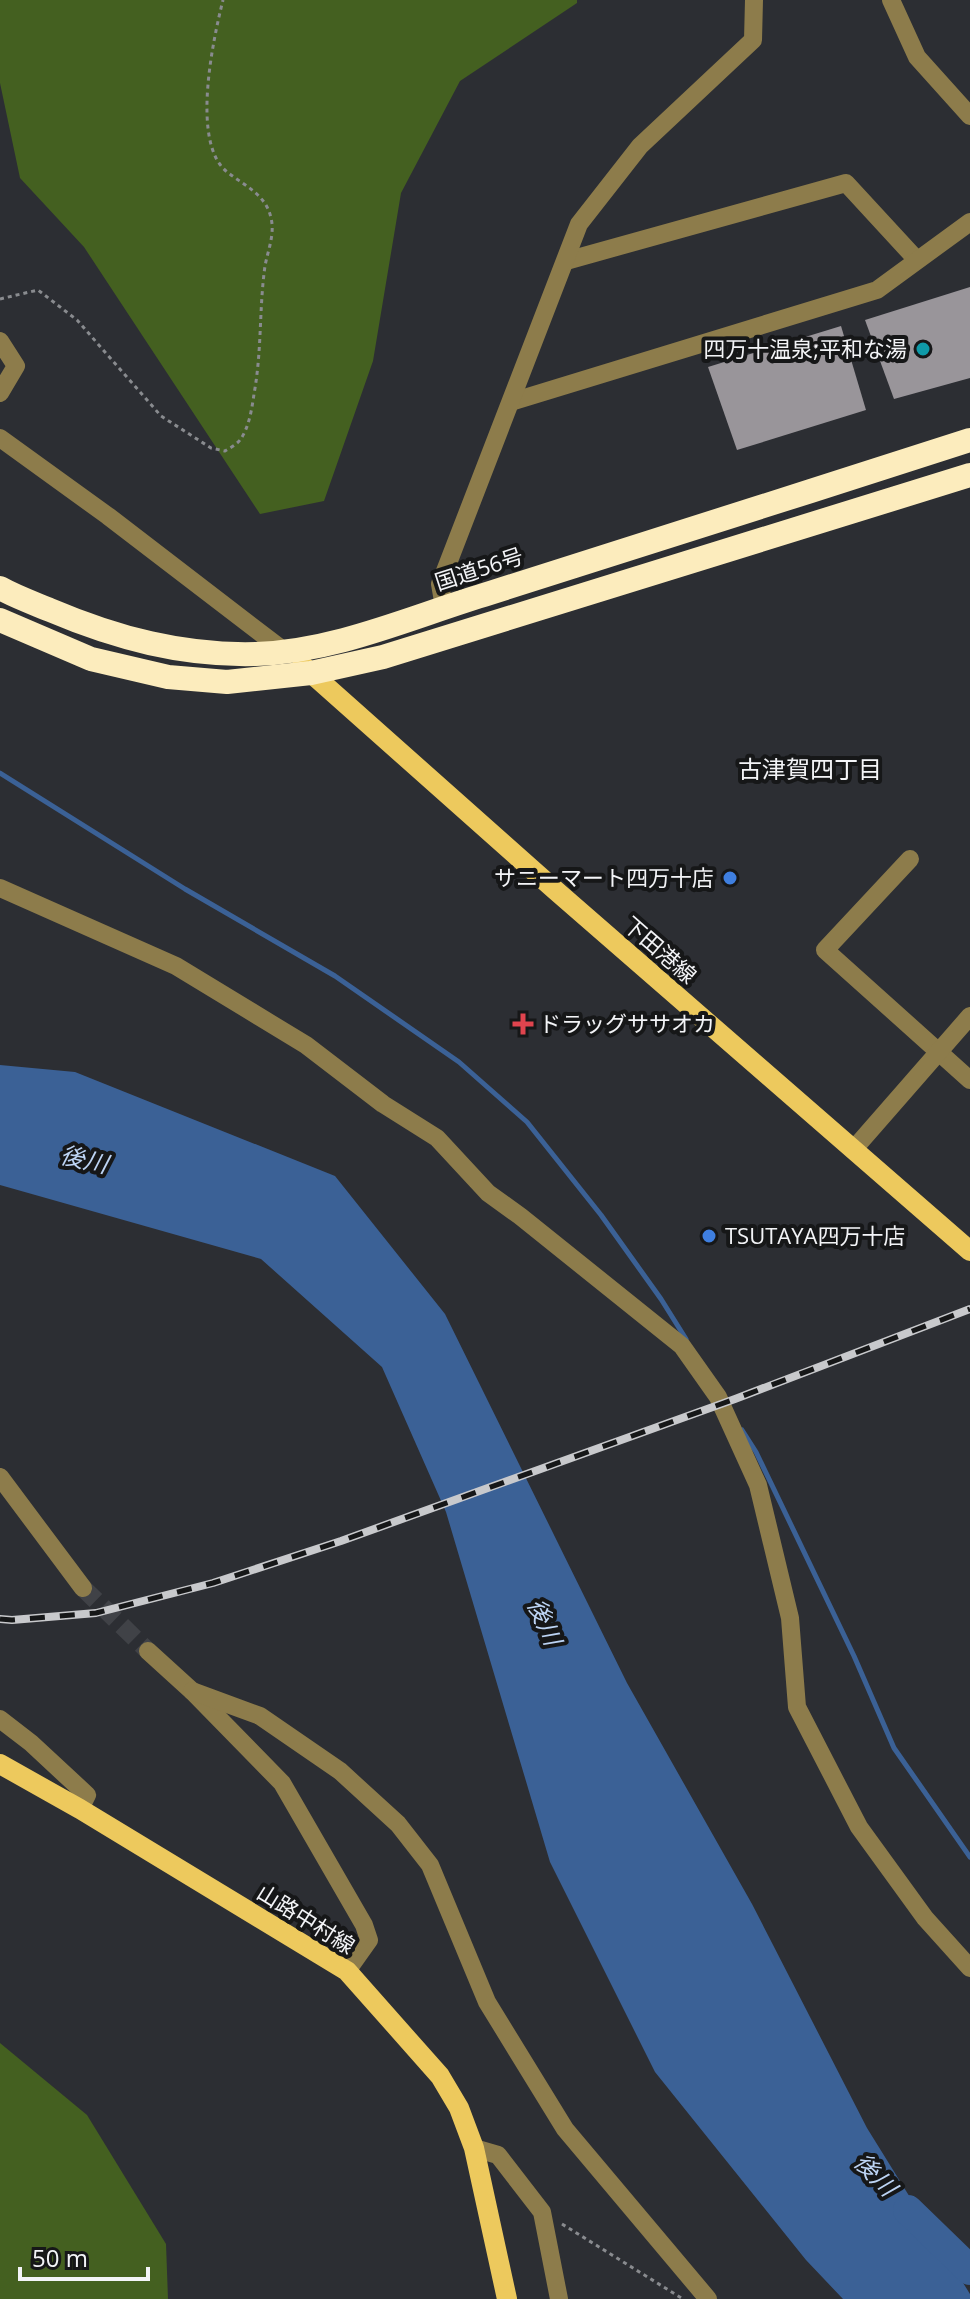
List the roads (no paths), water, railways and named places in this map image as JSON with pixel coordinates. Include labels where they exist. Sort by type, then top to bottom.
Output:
[{"type":"highway","name":"国道56号","points":[[0,588],[91,626],[151,645],[224,653],[284,651],[376,632],[444,607],[970,440]]},
{"type":"highway","points":[[0,620],[91,659],[168,677],[227,682],[311,673],[383,657],[970,475]]},
{"type":"main road","name":"下田港線","points":[[284,651],[970,1251]]},
{"type":"main road","name":"山路中村線","points":[[0,1764],[347,1971],[440,2076],[459,2108],[474,2148],[507,2299]]},
{"type":"street","points":[[444,607],[440,584],[579,224],[640,146],[753,40],[754,0]]},
{"type":"street","points":[[891,0],[917,57],[970,116]]},
{"type":"street","points":[[566,261],[846,183],[917,260]]},
{"type":"street","points":[[511,402],[877,290],[970,222]]},
{"type":"street","points":[[0,341],[16,366],[0,393]]},
{"type":"street","points":[[0,438],[284,651]]},
{"type":"street","points":[[910,859],[825,950],[970,1080]]},
{"type":"street","points":[[0,888],[176,966],[306,1045],[383,1104],[437,1138],[488,1193],[682,1346],[718,1397],[758,1485],[790,1618],[797,1707],[859,1827],[925,1918],[970,1968]]},
{"type":"street","points":[[853,1150],[970,1016]]},
{"type":"street","points":[[0,1477],[83,1588]]},
{"type":"street","points":[[148,1651],[282,1783],[364,1925],[369,1940],[347,1971]]},
{"type":"street","points":[[192,1691],[260,1716],[340,1771],[398,1824],[430,1865],[487,2002],[565,2129],[708,2299]]},
{"type":"street","points":[[0,1719],[87,1795],[80,1809]]},
{"type":"street","points":[[474,2148],[498,2155],[542,2212],[559,2299]]},
{"type":"water","points":[[0,1065],[75,1072],[335,1176],[445,1314],[627,1683],[752,1904],[867,2128],[970,2294],[970,2299],[843,2299],[806,2260],[655,2072],[550,1862],[446,1512],[382,1367],[261,1259],[0,1185]]},
{"type":"waterway","points":[[0,773],[185,889],[335,976],[459,1062],[527,1122],[601,1215],[686,1339]]},
{"type":"waterway","points":[[742,1430],[756,1452],[854,1656],[894,1748],[970,1857]]},
{"type":"waterway","name":"後川","points":[[908,2210],[970,2270]]},
{"type":"tunnel","points":[[83,1588],[148,1651]]},
{"type":"railway","points":[[0,1619],[96,1613],[213,1583],[341,1541],[735,1399],[970,1309]]},
{"type":"place","name":"四万十温泉;平和な湯","points":[[923,349]]},
{"type":"place","name":"サニーマート四万十店","points":[[730,878]]},
{"type":"place","name":"ドラッグササオカ","points":[[523,1024]]},
{"type":"place","name":"TSUTAYA四万十店","points":[[709,1236]]},
{"type":"district","name":"古津賀四丁目","points":[[810,770]]}]
